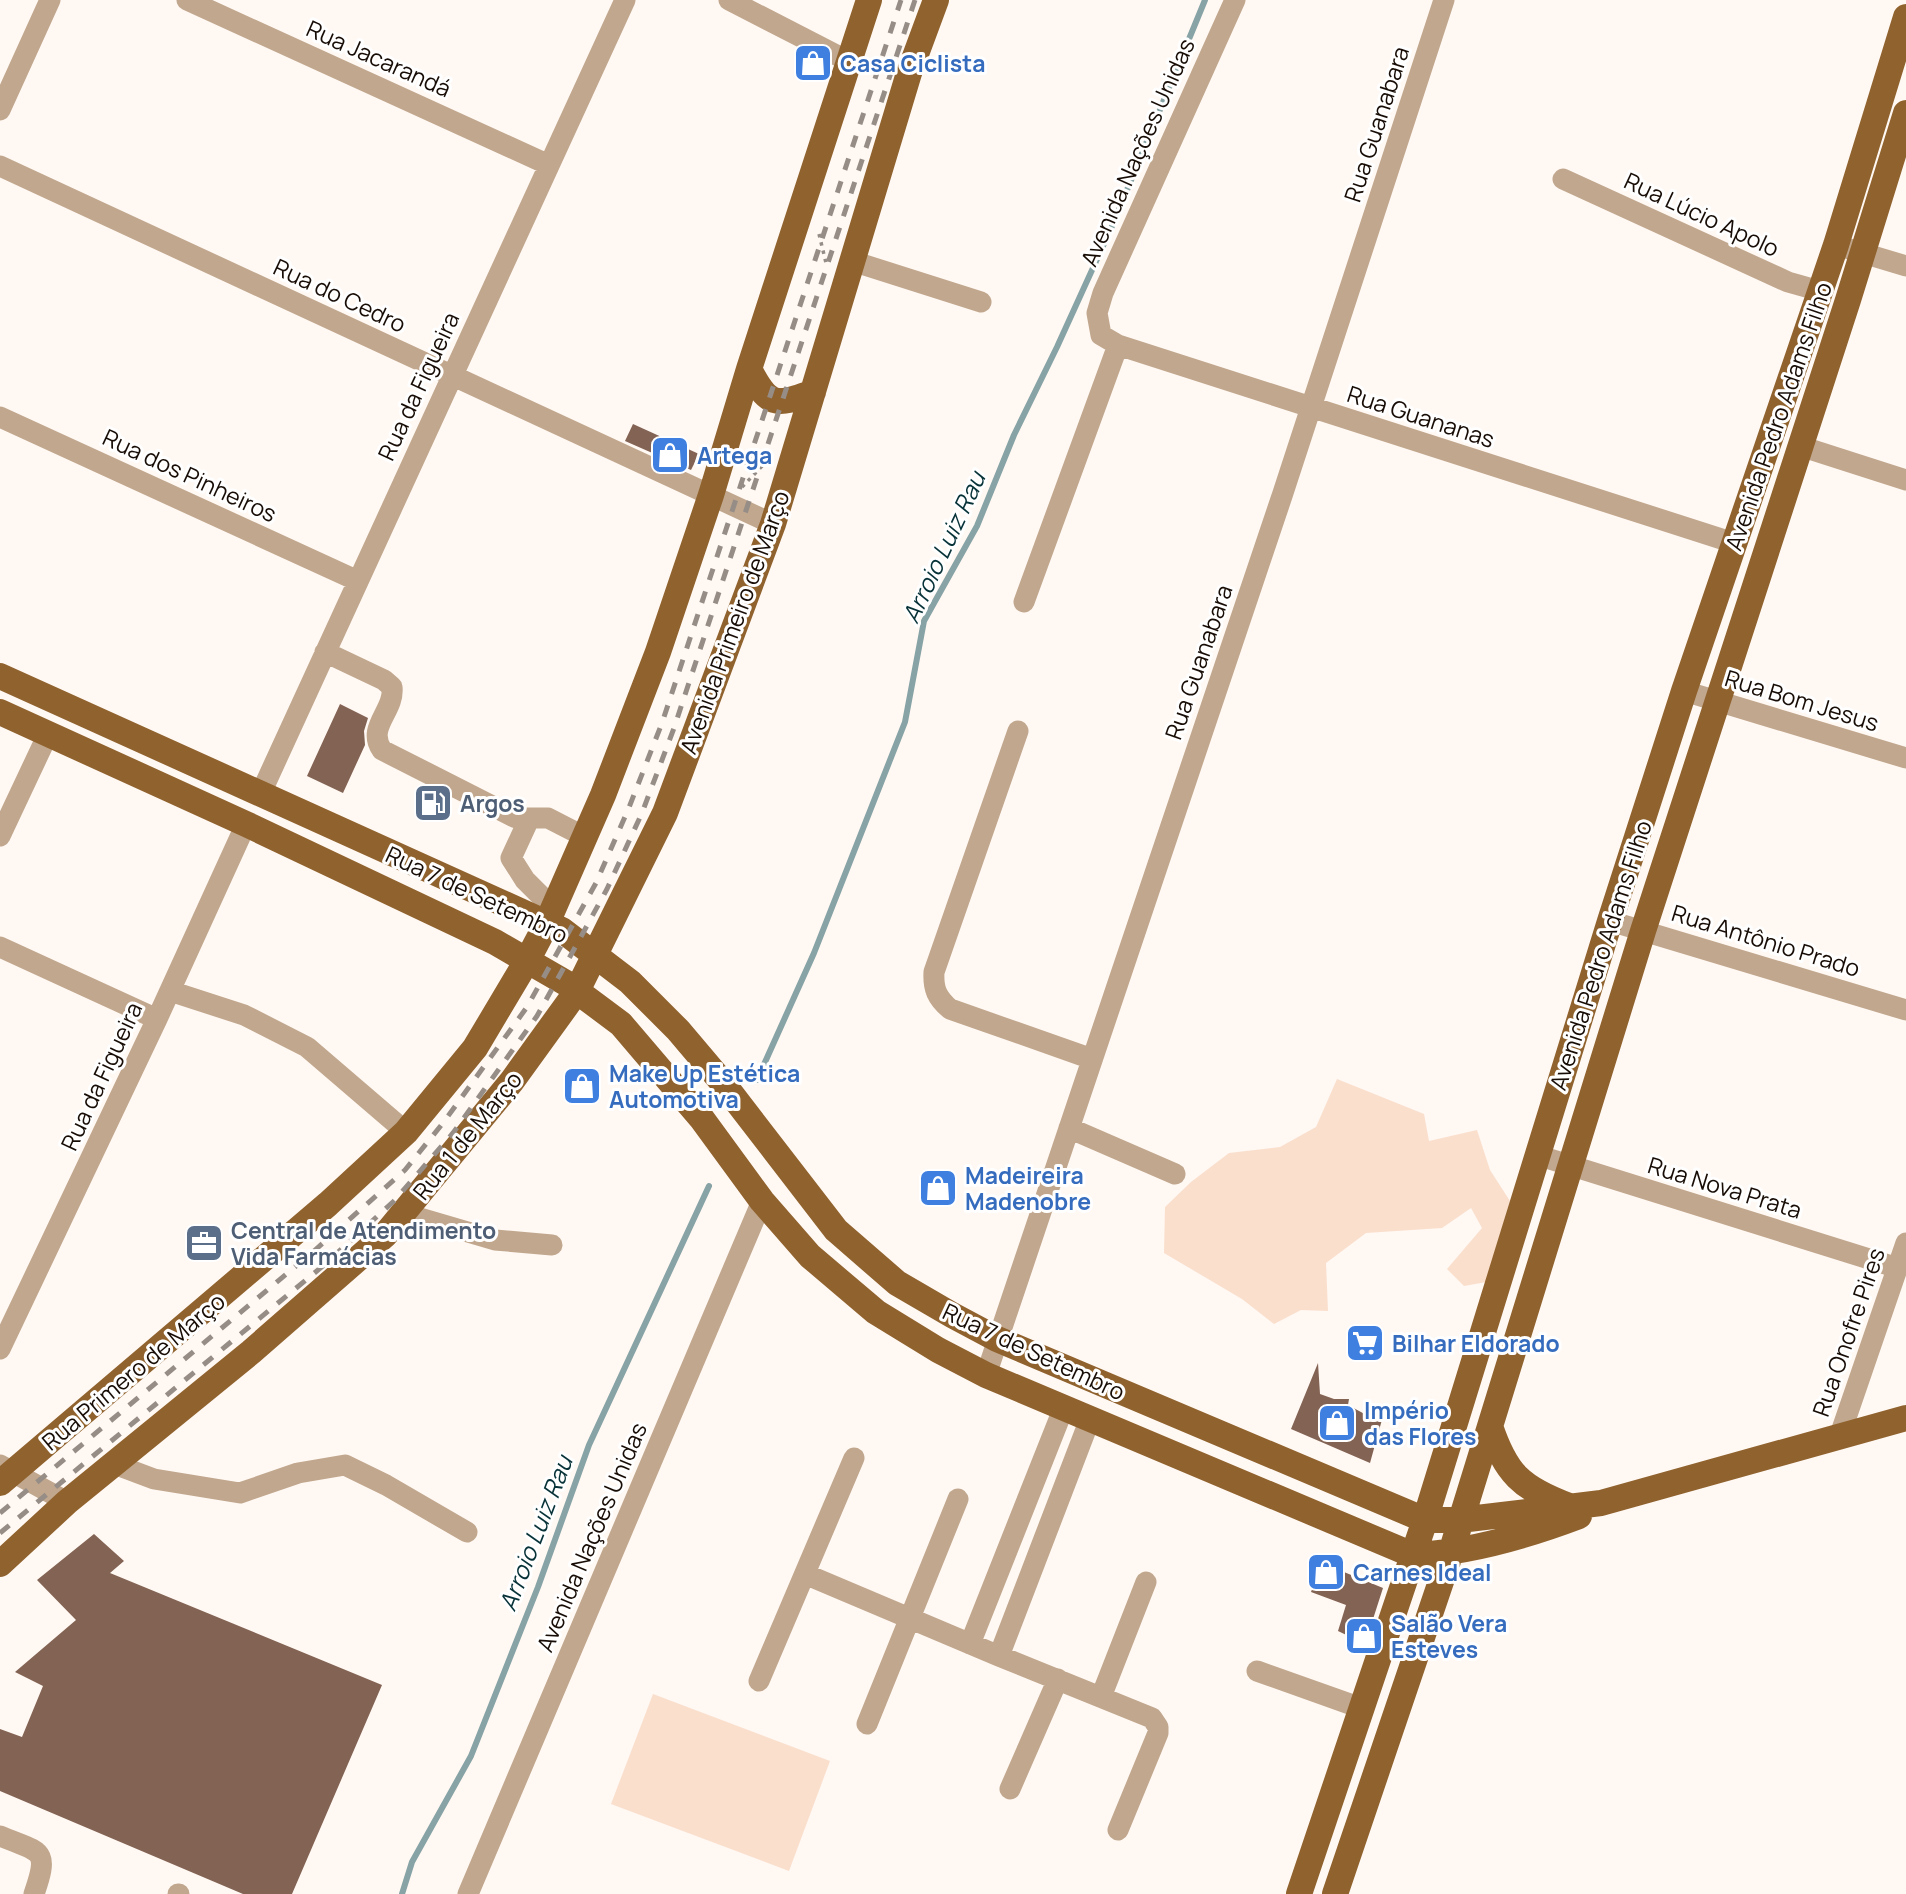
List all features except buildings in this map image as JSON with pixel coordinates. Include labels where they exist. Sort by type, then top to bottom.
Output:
[{"type":"main road","points":[[528,958],[585,837],[657,652],[711,495],[749,369],[870,0]]},
{"type":"main road","name":"Avenida Primeiro de Março","points":[[577,991],[664,813],[773,524],[909,74],[936,0]]},
{"type":"main road","name":"Avenida Pedro Adams Filho","points":[[1299,1894],[1413,1555],[1610,921],[1684,691],[1836,245],[1906,17]]},
{"type":"main road","name":"Avenida Pedro Adams Filho","points":[[1335,1894],[1450,1553],[1643,931],[1906,113]]},
{"type":"main road","points":[[749,369],[760,390],[776,401],[789,402],[813,392]]},
{"type":"main road","name":"Rua 7 de Setembro","points":[[0,676],[260,795],[550,916],[630,982],[678,1030],[722,1082],[836,1230],[897,1283],[997,1339],[1424,1520],[1460,1520],[1601,1503]]},
{"type":"main road","name":"Rua 7 de Setembro","points":[[0,712],[246,824],[528,958],[621,1024],[702,1119],[762,1201],[810,1255],[876,1312],[938,1350],[986,1375],[1413,1555],[1450,1553],[1551,1527],[1581,1515],[1601,1503]]},
{"type":"main road","name":"Rua Primero de Março","points":[[5,1473],[328,1204],[406,1132],[475,1048],[528,958]]},
{"type":"main road","name":"Rua 1 de Março","points":[[114,1464],[251,1352],[385,1235],[512,1081],[577,991]]},
{"type":"main road","points":[[1601,1503],[1906,1418]]},
{"type":"main road","points":[[1490,1426],[1499,1454],[1513,1474],[1545,1497],[1570,1507]]},
{"type":"main road","points":[[0,1564],[67,1502],[114,1464]]},
{"type":"street","points":[[0,110],[50,0]]},
{"type":"street","name":"Rua Jacarandá","points":[[187,0],[549,165]]},
{"type":"street","name":"Rua da Figueira","points":[[260,795],[625,0]]},
{"type":"street","points":[[729,0],[848,61]]},
{"type":"street","name":"Avenida Nações Unidas","points":[[1099,329],[1097,313],[1103,293],[1235,0]]},
{"type":"street","name":"Rua Guanabara","points":[[986,1375],[1310,409],[1444,0]]},
{"type":"street","name":"Rua do Cedro","points":[[0,166],[773,524]]},
{"type":"street","name":"Rua Lúcio Apolo","points":[[1563,179],[1788,282],[1820,291]]},
{"type":"street","points":[[1836,245],[1906,266]]},
{"type":"street","points":[[852,261],[981,302]]},
{"type":"street","name":"Rua Guananas","points":[[1099,329],[1101,335],[1118,345],[1734,544]]},
{"type":"street","points":[[1024,602],[1118,345]]},
{"type":"street","name":"Rua dos Pinheiros","points":[[0,417],[358,581]]},
{"type":"street","points":[[1800,446],[1906,480]]},
{"type":"street","points":[[325,652],[384,680],[392,687],[392,696],[377,729],[376,739],[382,750],[516,818],[548,818],[585,837]]},
{"type":"street","name":"Rua Bom Jesus","points":[[1684,691],[1906,758]]},
{"type":"street","points":[[1018,731],[934,972],[933,983],[936,995],[950,1009],[1092,1059]]},
{"type":"street","points":[[0,836],[48,734]]},
{"type":"street","points":[[529,819],[511,858],[550,916]]},
{"type":"street","name":"Rua da Figueira","points":[[0,1349],[157,1019],[246,824]]},
{"type":"street","name":"Rua Antônio Prado","points":[[1610,921],[1906,1010]]},
{"type":"street","points":[[0,947],[157,1019]]},
{"type":"street","points":[[170,991],[244,1015],[307,1047],[406,1132]]},
{"type":"street","points":[[1069,1128],[1175,1174]]},
{"type":"street","name":"Rua Nova Prata","points":[[1537,1155],[1898,1268]]},
{"type":"street","name":"Avenida Nações Unidas","points":[[468,1894],[762,1201]]},
{"type":"street","points":[[403,1213],[495,1240],[552,1245]]},
{"type":"street","name":"Rua Onofre Pires","points":[[1839,1438],[1906,1243]]},
{"type":"street","points":[[970,1644],[1064,1407]]},
{"type":"street","points":[[999,1656],[1090,1419]]},
{"type":"street","points":[[758,1681],[854,1458]]},
{"type":"street","points":[[114,1464],[154,1479],[240,1493],[298,1473],[345,1465],[386,1485],[467,1532]]},
{"type":"street","points":[[5,1473],[67,1502]]},
{"type":"street","points":[[867,1724],[958,1499]]},
{"type":"street","points":[[1025,1503],[1054,1515]]},
{"type":"street","points":[[805,1574],[1152,1718],[1158,1727],[1158,1734],[1118,1830]]},
{"type":"street","points":[[1101,1697],[1146,1582]]},
{"type":"street","points":[[1257,1671],[1361,1708]]},
{"type":"street","points":[[1010,1789],[1058,1679]]},
{"type":"street","points":[[0,1836],[32,1849],[41,1857],[43,1868],[34,1894]]},
{"type":"shaded area","points":[[1337,1079],[1424,1114],[1429,1141],[1477,1130],[1490,1170],[1510,1201],[1486,1282],[1464,1286],[1447,1269],[1482,1228],[1471,1208],[1442,1228],[1366,1233],[1326,1263],[1328,1311],[1301,1310],[1274,1324],[1242,1299],[1164,1253],[1165,1207],[1191,1182],[1229,1153],[1280,1147],[1316,1127]]},
{"type":"shaded area","points":[[653,1694],[830,1761],[789,1871],[611,1804]]},
{"type":"waterway","name":"Arroio Luiz Rau","points":[[757,1080],[814,953],[905,722],[924,621],[977,526],[1014,435],[1113,224],[1205,0]]},
{"type":"waterway","name":"Arroio Luiz Rau","points":[[402,1894],[412,1862],[471,1756],[538,1587],[589,1445],[709,1186]]},
{"type":"railway","points":[[0,1513],[314,1251],[405,1170],[443,1123],[527,1007],[596,883],[662,723],[901,0]]},
{"type":"railway","points":[[0,1533],[324,1265],[394,1201],[453,1133],[537,1016],[607,889],[642,813],[674,728],[915,0]]},
{"type":"place","name":"Casa Ciclista","points":[[813,63]]},
{"type":"place","name":"Artega","points":[[670,455]]},
{"type":"place","name":"Argos","points":[[433,803]]},
{"type":"place","name":"Make Up Estética Automotiva","points":[[582,1086]]},
{"type":"place","name":"Madeireira Madenobre","points":[[938,1188]]},
{"type":"place","name":"Central de Atendimento Vida Farmácias","points":[[204,1243]]},
{"type":"place","name":"Bilhar Eldorado","points":[[1365,1343]]},
{"type":"place","name":"Império das Flores","points":[[1337,1423]]},
{"type":"place","name":"Carnes Ideal","points":[[1326,1572]]},
{"type":"place","name":"Salão Vera Esteves","points":[[1364,1636]]}]
